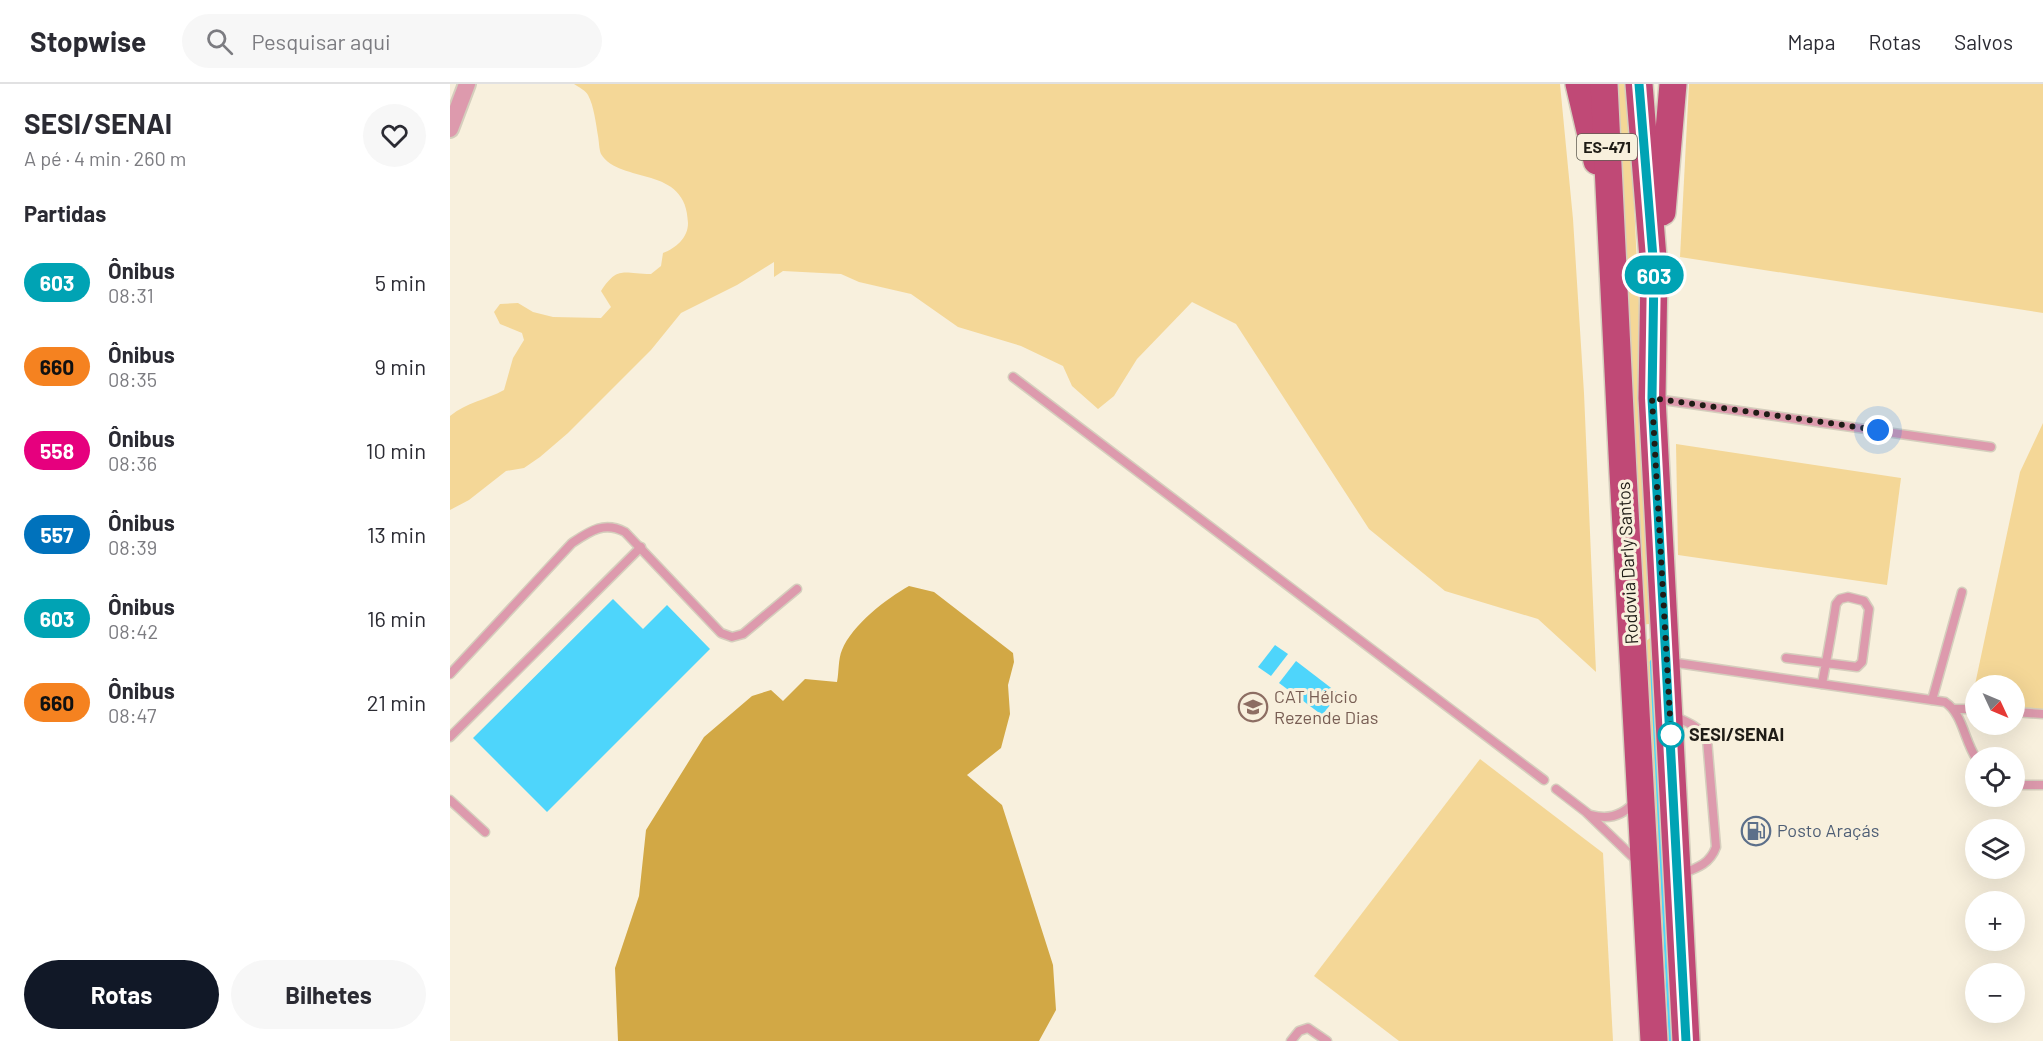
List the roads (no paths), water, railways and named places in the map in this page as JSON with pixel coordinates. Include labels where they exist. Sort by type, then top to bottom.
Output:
[{"type":"main road","points":[[1579,84],[1610,211]]},
{"type":"main road","name":"Rodovia Darly Santos","points":[[1605,84],[1610,211],[1649,632],[1667,661],[1686,1041]]},
{"type":"main road","name":"Rodovia Darly Santos","points":[[1639,84],[1654,270],[1649,632],[1640,787],[1654,1041]]},
{"type":"main road","points":[[1654,270],[1665,198],[1673,84]]},
{"type":"street","points":[[450,129],[467,84]]},
{"type":"lane","points":[[1012,377],[1544,780]]},
{"type":"lane","points":[[1652,398],[1991,447]]},
{"type":"lane","points":[[450,674],[572,543],[603,527],[615,526],[625,532],[721,633],[732,637],[743,634],[797,589]]},
{"type":"lane","points":[[450,737],[641,547]]},
{"type":"lane","points":[[1935,700],[1962,592]]},
{"type":"lane","points":[[1786,658],[1826,664],[1857,667],[1862,662],[1869,609],[1864,601],[1848,597],[1840,599],[1836,604],[1826,664],[1822,684]]},
{"type":"lane","points":[[1667,661],[1945,702],[1954,709],[1970,747]]},
{"type":"lane","points":[[1954,709],[1965,709]]},
{"type":"lane","points":[[2025,713],[2043,714]]},
{"type":"lane","points":[[1670,714],[1693,724],[1702,731],[1707,739],[1716,847],[1709,861],[1677,875]]},
{"type":"lane","points":[[2025,785],[2043,785]]},
{"type":"lane","points":[[1586,812],[1601,817],[1625,812],[1635,801],[1640,787]]},
{"type":"lane","points":[[1556,789],[1586,812],[1644,867]]},
{"type":"lane","points":[[450,800],[485,832]]},
{"type":"lane","points":[[1292,1041],[1299,1031],[1308,1028],[1327,1041]]},
{"type":"water","points":[[613,599],[643,629],[667,605],[710,649],[547,812],[473,738]]},
{"type":"water","points":[[1275,645],[1288,654],[1271,676],[1258,667]]},
{"type":"water","points":[[1296,661],[1339,694],[1322,715],[1279,683]]},
{"type":"waterway","points":[[1652,662],[1671,1041]]},
{"type":"place","name":"CAT Hélcio Rezende Dias","points":[[1253,707]]},
{"type":"place","name":"SESI/SENAI","points":[[1671,735]]},
{"type":"place","name":"Posto Araçás","points":[[1756,831]]}]
